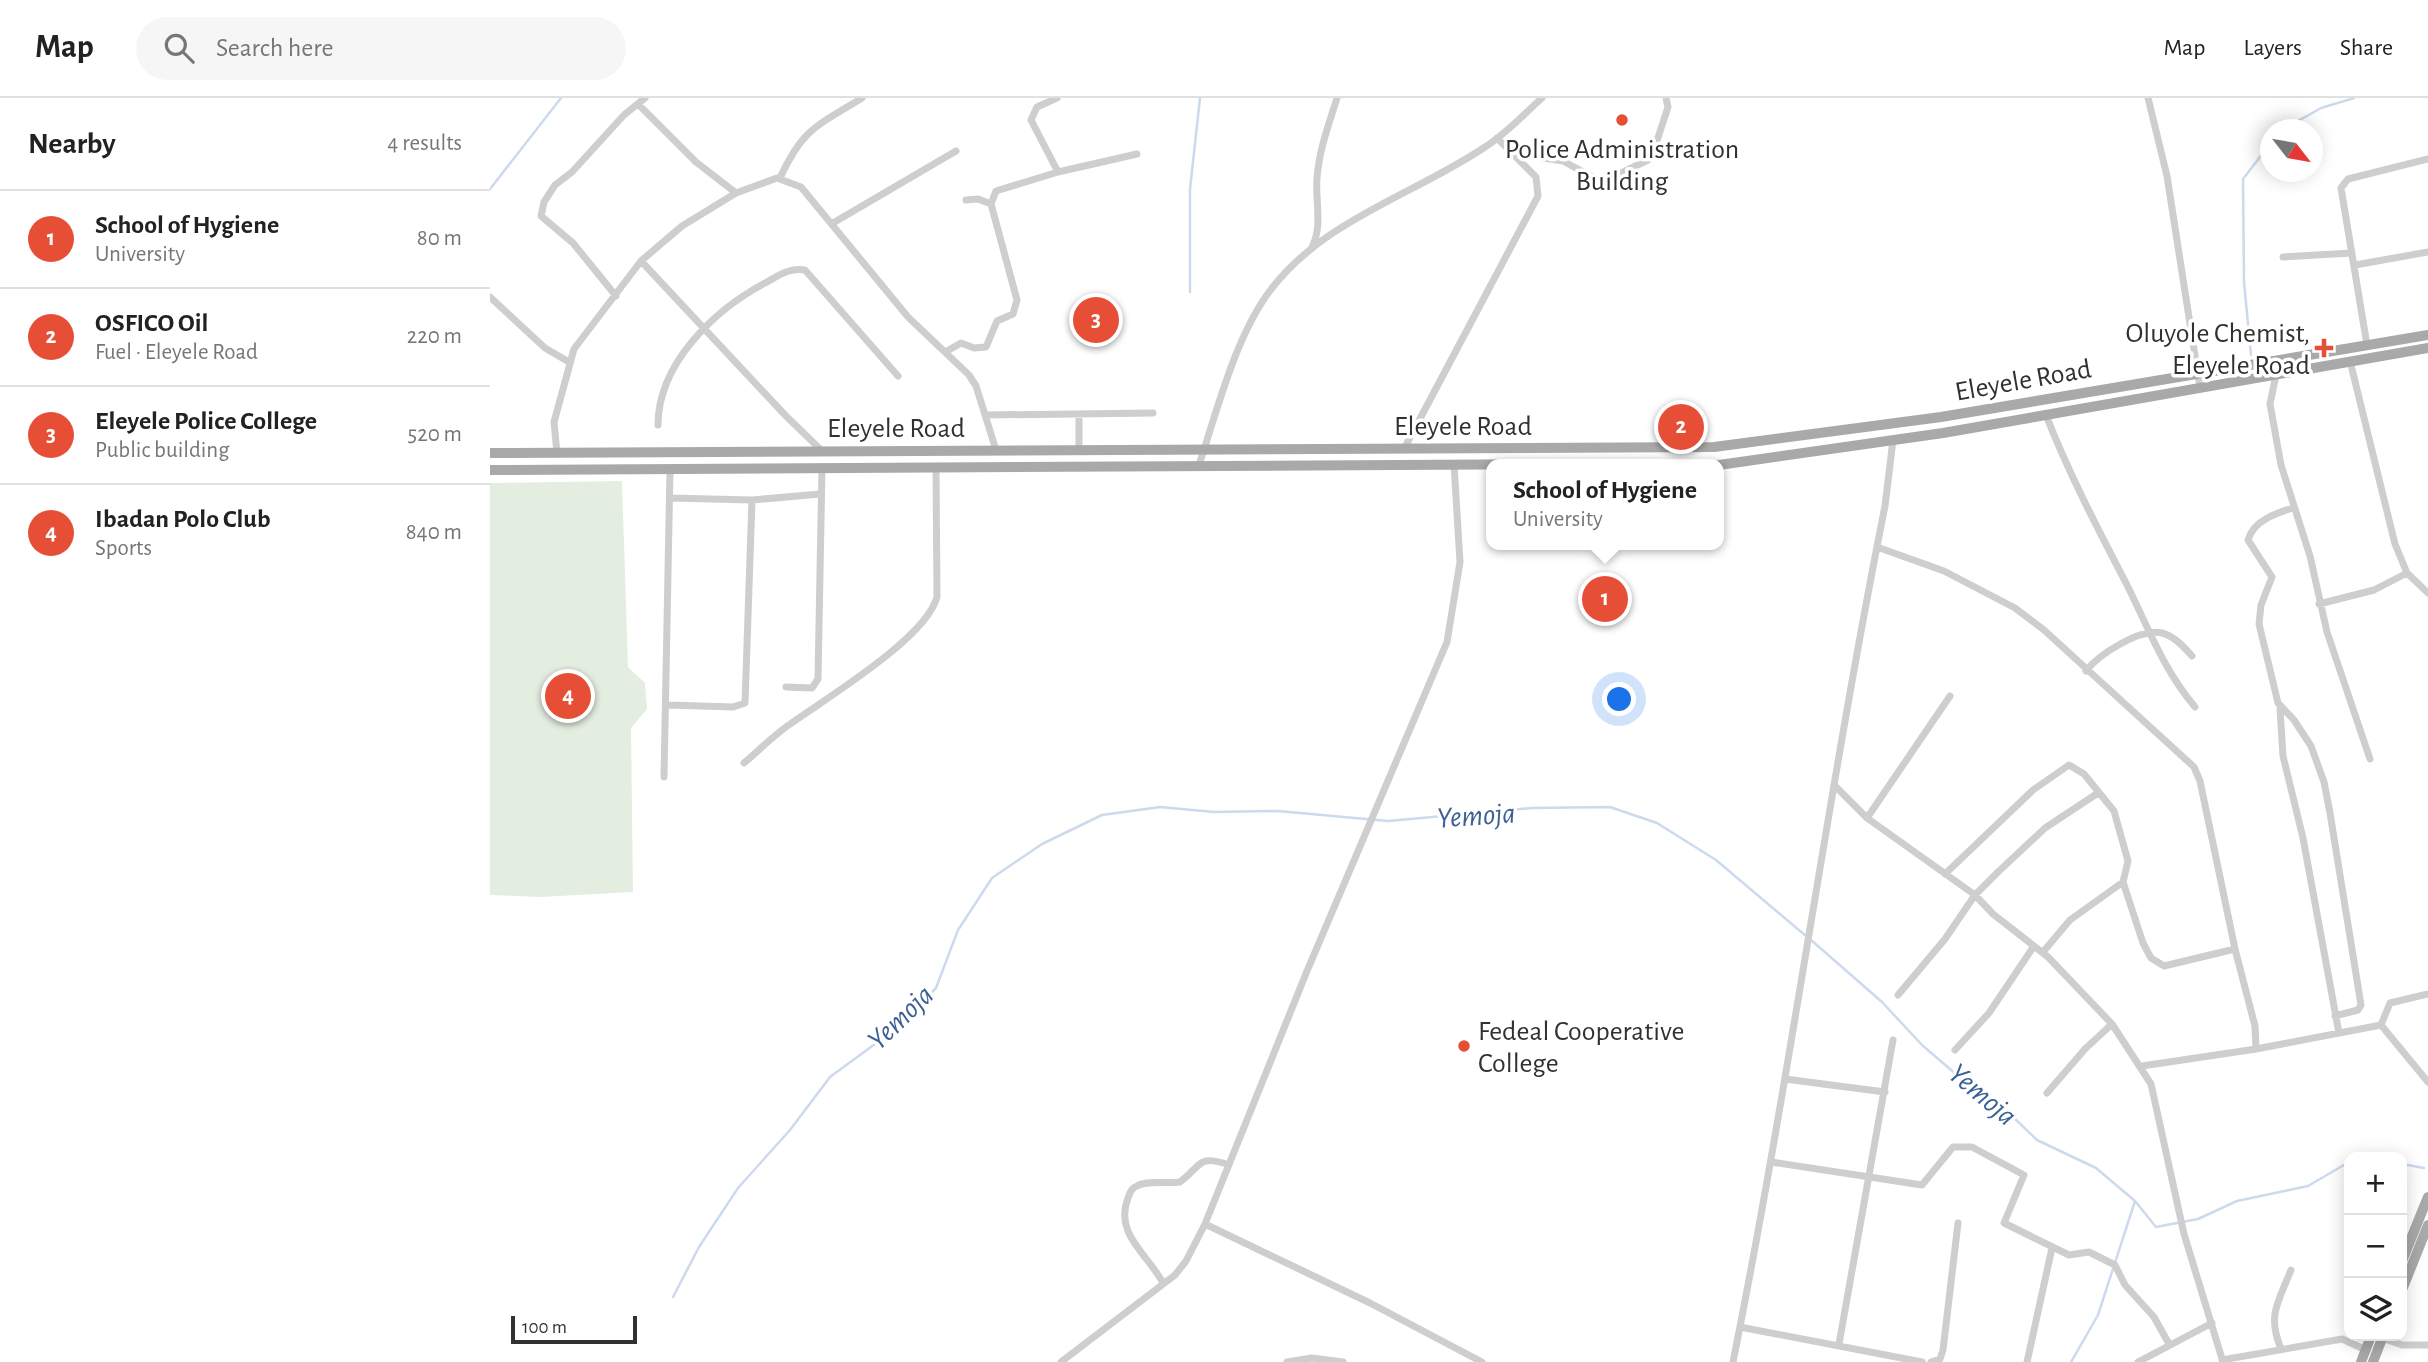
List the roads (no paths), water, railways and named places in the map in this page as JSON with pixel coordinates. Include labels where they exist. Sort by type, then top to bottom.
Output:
[{"type":"main road","name":"Eleyele Road","points":[[490,453],[1714,447],[1941,416],[2168,376],[2264,365],[2428,335]]},
{"type":"main road","name":"Eleyele Road","points":[[1724,463],[1893,440],[2046,415],[2428,348]]},
{"type":"main road","points":[[1714,447],[1716,459]]},
{"type":"main road","name":"Eleyele Road","points":[[490,470],[1486,464]]},
{"type":"main road","points":[[2407,1249],[2428,1197]]},
{"type":"main road","points":[[2407,1278],[2428,1225]]},
{"type":"main road","points":[[2361,1362],[2366,1350],[2375,1341]]},
{"type":"main road","points":[[2373,1362],[2378,1341]]},
{"type":"street","points":[[780,178],[798,141],[824,119],[862,98]]},
{"type":"street","points":[[1057,98],[1037,107],[1031,120],[1058,172]]},
{"type":"street","points":[[1310,251],[1318,229],[1316,197],[1320,156],[1337,98]]},
{"type":"street","points":[[1199,465],[1242,342],[1261,304],[1280,278],[1310,251],[1352,221],[1440,175],[1497,138],[1542,98]]},
{"type":"street","points":[[1512,152],[1563,161],[1598,180],[1611,178],[1648,160],[1668,107],[1666,98]]},
{"type":"street","points":[[2148,98],[2167,176],[2200,388]]},
{"type":"street","points":[[616,296],[573,243],[541,216],[544,202],[555,185],[572,172],[641,101],[696,162],[736,193]]},
{"type":"street","points":[[1405,447],[1538,196],[1536,177],[1497,138]]},
{"type":"street","points":[[833,223],[956,151]]},
{"type":"street","points":[[947,351],[961,343],[974,348],[986,347],[997,321],[1013,314],[1017,300],[991,204],[996,191],[1058,172],[1137,154]]},
{"type":"street","points":[[2367,345],[2341,196],[2344,183],[2348,178],[2428,159]]},
{"type":"street","points":[[557,453],[554,422],[569,362],[588,328],[616,296],[641,261],[682,226],[736,193],[766,179],[780,178],[801,187],[908,317],[947,351],[976,386],[996,450]]},
{"type":"street","points":[[967,200],[978,199],[991,204]]},
{"type":"street","points":[[2355,265],[2428,252]]},
{"type":"street","points":[[2283,257],[2352,253]]},
{"type":"street","points":[[641,261],[821,450]]},
{"type":"street","points":[[658,425],[658,408],[664,388],[704,327],[760,286],[795,268],[805,270],[898,376]]},
{"type":"street","points":[[490,298],[545,348],[569,362]]},
{"type":"street","points":[[2350,361],[2373,445],[2387,515],[2407,573],[2428,593]]},
{"type":"street","points":[[2271,376],[2270,404],[2293,508],[2310,556],[2319,604],[2370,759]]},
{"type":"street","points":[[985,415],[1153,413]]},
{"type":"street","points":[[1079,414],[1079,449]]},
{"type":"street","points":[[2046,415],[2074,484],[2172,680],[2195,707]]},
{"type":"street","points":[[1733,1362],[1771,1162],[1893,440]]},
{"type":"street","points":[[1061,1362],[1163,1283],[1186,1261],[1205,1224],[1377,806],[1441,659],[1451,624],[1460,562],[1454,464]]},
{"type":"street","points":[[786,687],[812,688],[818,679],[822,467]]},
{"type":"street","points":[[744,763],[782,730],[887,653],[931,613],[937,597],[934,494],[936,467]]},
{"type":"street","points":[[664,777],[670,470]]},
{"type":"street","points":[[670,498],[752,500],[820,495]]},
{"type":"street","points":[[667,705],[733,707],[745,704],[752,500]]},
{"type":"street","points":[[2293,508],[2275,514],[2255,527],[2248,540],[2272,577],[2261,605],[2259,624],[2280,709],[2283,756],[2303,838],[2339,1033]]},
{"type":"street","points":[[1877,547],[1944,571],[2015,608],[2044,630],[2194,768],[2200,781],[2235,949],[2255,1026],[2256,1049]]},
{"type":"street","points":[[2319,604],[2374,590],[2407,573]]},
{"type":"street","points":[[2086,671],[2095,659],[2109,649],[2150,633],[2171,637],[2192,656]]},
{"type":"street","points":[[1867,818],[1950,696]]},
{"type":"street","points":[[2280,709],[2294,720],[2311,746],[2324,782],[2330,813],[2361,1004],[2358,1010],[2335,1016]]},
{"type":"street","points":[[1945,874],[2033,790],[2068,765],[2084,774],[2113,811],[2122,831],[2128,861],[2123,882],[2143,943],[2158,964],[2164,966],[2235,949]]},
{"type":"street","points":[[1835,786],[1867,818],[1975,895],[1993,914],[2043,952],[2112,1024],[2142,1066],[2151,1084],[2161,1122],[2184,1234],[2223,1361],[2342,1339],[2366,1350]]},
{"type":"street","points":[[1898,995],[1945,939],[1975,895],[2045,828],[2098,793]]},
{"type":"street","points":[[2043,952],[2070,920],[2123,882]]},
{"type":"street","points":[[1955,1050],[1989,1013],[2034,946]]},
{"type":"street","points":[[2381,1025],[2390,1003],[2428,994]]},
{"type":"street","points":[[2048,1093],[2085,1049],[2112,1024]]},
{"type":"street","points":[[2142,1066],[2256,1049],[2381,1025]]},
{"type":"street","points":[[2381,1025],[2428,1082]]},
{"type":"street","points":[[1839,1344],[1894,1040]]},
{"type":"street","points":[[1785,1079],[1885,1092]]},
{"type":"street","points":[[1771,1162],[1922,1185],[1953,1147],[1972,1147],[2024,1175],[2004,1223],[2069,1255],[2088,1252],[2112,1264],[2125,1285],[2154,1317],[2169,1344]]},
{"type":"street","points":[[1163,1283],[1153,1265],[1124,1228],[1122,1214],[1131,1190],[1139,1184],[1180,1182],[1200,1161],[1212,1158],[1229,1164]]},
{"type":"street","points":[[1931,1362],[1940,1359],[1943,1350],[1958,1223]]},
{"type":"street","points":[[1205,1224],[1370,1303],[1482,1362]]},
{"type":"street","points":[[2027,1362],[2052,1248]]},
{"type":"street","points":[[2281,1349],[2273,1318],[2291,1270]]},
{"type":"street","points":[[2138,1362],[2212,1323]]},
{"type":"street","points":[[1740,1327],[1922,1362]]},
{"type":"street","points":[[2390,1341],[2402,1345],[2428,1345]]},
{"type":"street","points":[[1287,1362],[1312,1358],[1343,1362]]},
{"type":"waterway","points":[[490,189],[561,98]]},
{"type":"waterway","points":[[1190,292],[1190,189],[1200,98]]},
{"type":"waterway","points":[[2302,119],[2321,108],[2354,98]]},
{"type":"waterway","points":[[2251,355],[2244,282],[2243,179],[2260,157]]},
{"type":"waterway","name":"Yemoja","points":[[673,1297],[699,1247],[738,1188],[790,1130],[830,1077],[890,1033],[936,988],[958,930],[992,878],[1042,844],[1102,815],[1160,807],[1214,812],[1278,811],[1388,821],[1532,808],[1610,807],[1657,823],[1716,860],[1806,936]]},
{"type":"waterway","name":"Yemoja","points":[[1811,940],[1882,1002],[1922,1045],[1972,1088],[2012,1116],[2037,1140],[2096,1168],[2135,1201],[2156,1227],[2198,1219],[2237,1201],[2308,1186],[2344,1165]]},
{"type":"waterway","name":"Yemoja","points":[[2407,1165],[2424,1168]]},
{"type":"waterway","points":[[2071,1362],[2098,1315],[2135,1201]]},
{"type":"place","name":"Police Administration Building","points":[[1622,120]]},
{"type":"place","name":"Eleyele Police College","points":[[1096,320]]},
{"type":"place","name":"Oluyole Chemist, Eleyele Road","points":[[2324,348]]},
{"type":"place","name":"OSFICO Oil","points":[[1681,427]]},
{"type":"place","name":"School of Hygiene","points":[[1605,599]]},
{"type":"place","name":"Ibadan Polo Club","points":[[568,696]]},
{"type":"place","name":"Fedeal Cooperative College","points":[[1464,1046]]}]
